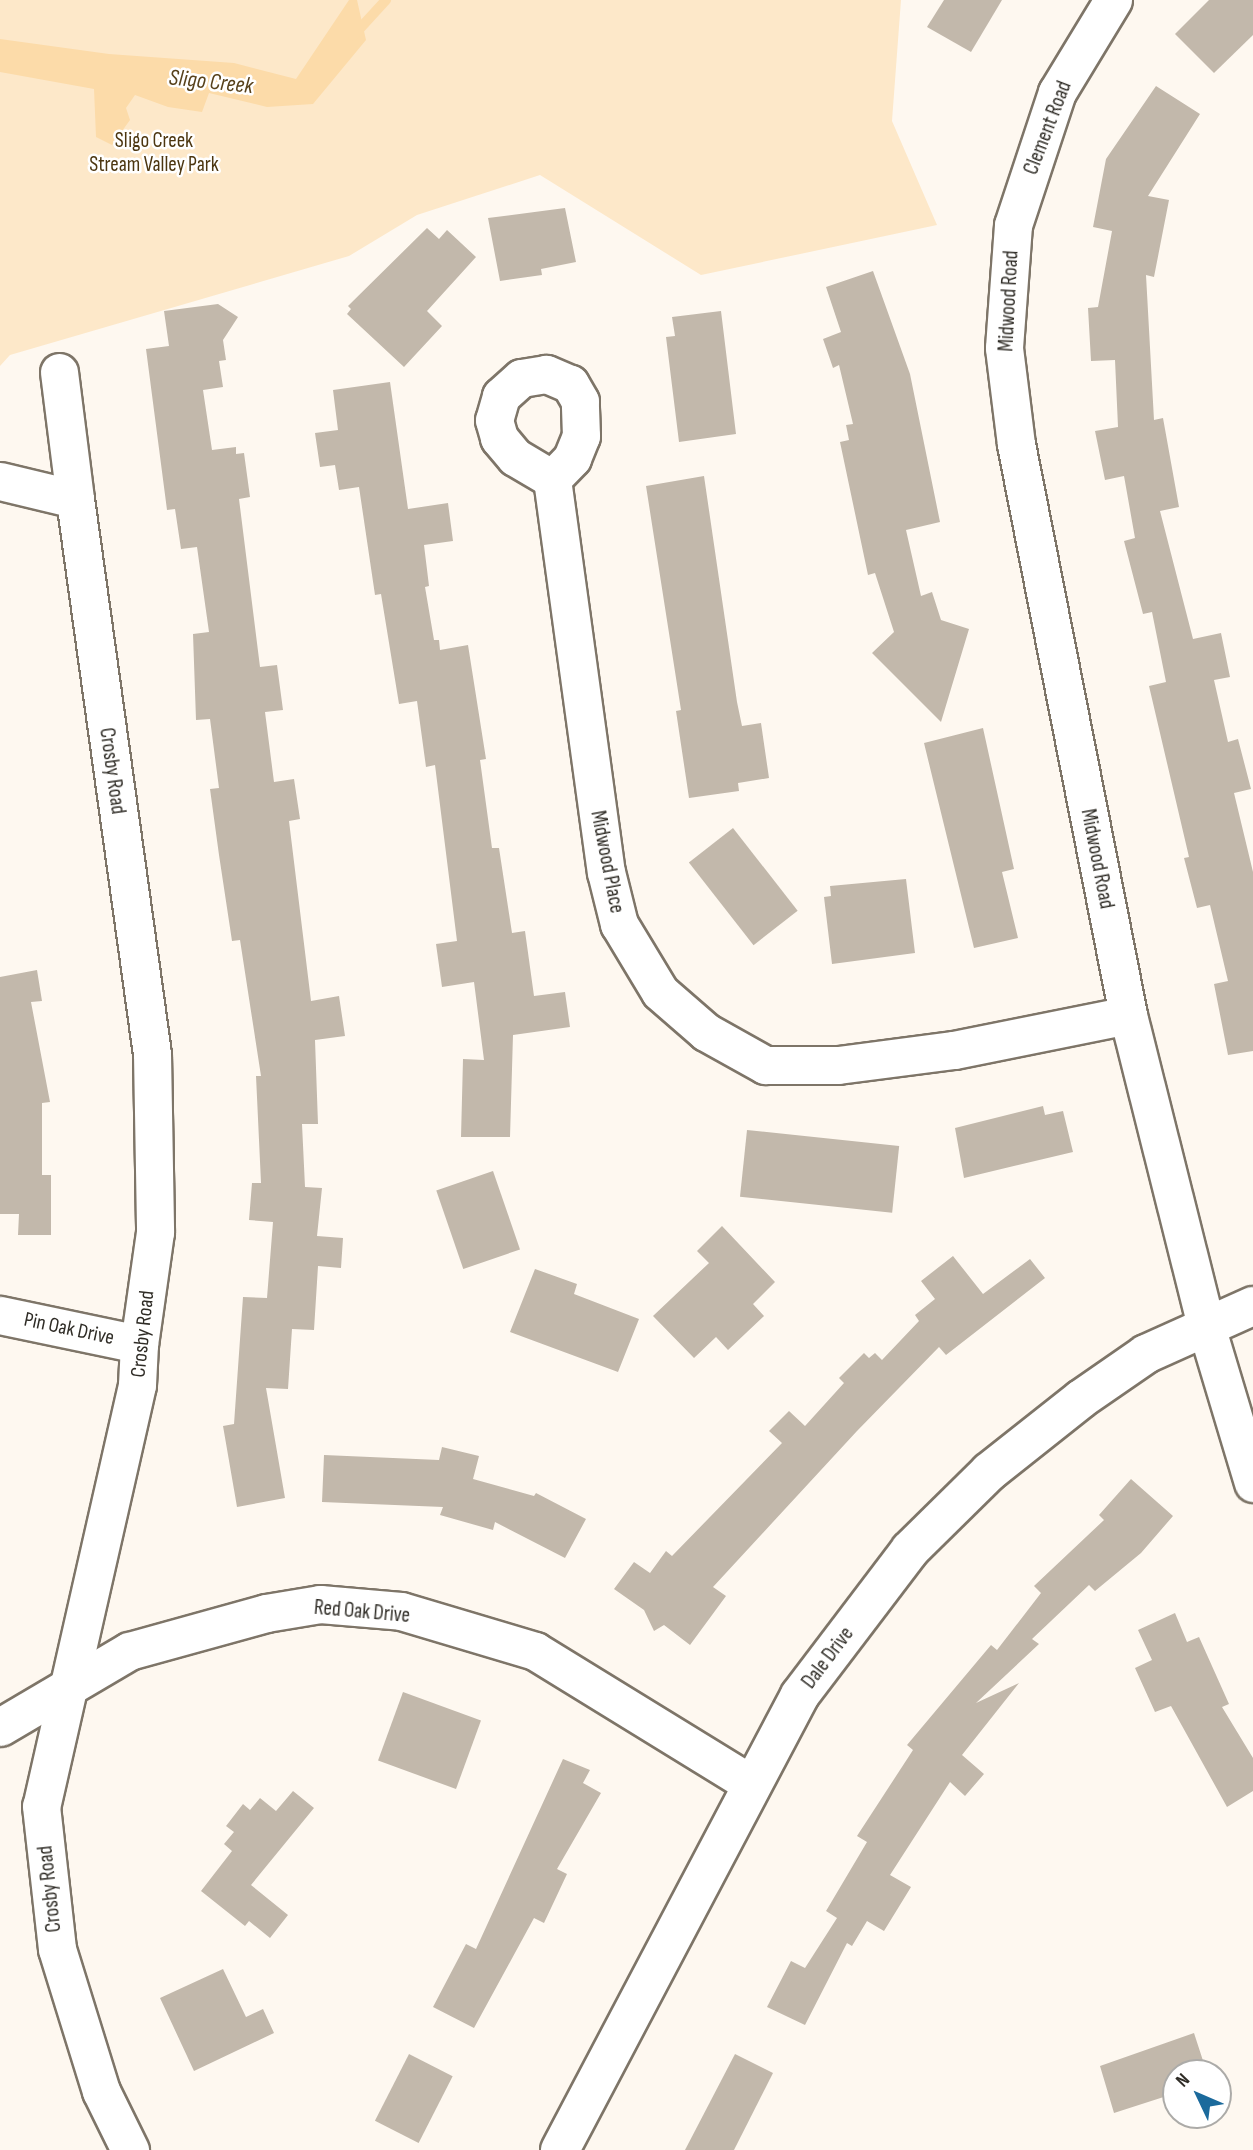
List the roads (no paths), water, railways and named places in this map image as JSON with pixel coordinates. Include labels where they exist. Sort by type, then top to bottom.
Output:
[{"type":"street","name":"Clement Road","points":[[1013,225],[1057,92],[1113,0]]},
{"type":"street","name":"Midwood Road","points":[[1013,225],[1004,348],[1016,444],[1128,1015],[1206,1326],[1253,1483]]},
{"type":"street","name":"Crosby Road","points":[[59,372],[152,1055],[155,1232],[139,1344],[138,1385],[65,1689],[41,1806],[57,1949],[101,2091],[130,2150]]},
{"type":"street","name":"Midwood Place","points":[[552,479],[606,872],[619,924],[660,992],[706,1032],[765,1065],[838,1065],[954,1050],[1128,1015]]},
{"type":"street","points":[[0,481],[75,499]]},
{"type":"street","name":"Dale Drive","points":[[559,2150],[800,1695],[910,1550],[989,1472],[1081,1399],[1146,1354],[1253,1306]]},
{"type":"street","name":"Pin Oak Drive","points":[[0,1315],[139,1344]]},
{"type":"street","name":"Red Oak Drive","points":[[0,1727],[129,1651],[266,1613],[320,1604],[401,1611],[535,1651],[751,1784]]},
{"type":"water","points":[[349,0],[357,0],[366,40],[313,104],[267,107],[209,93],[202,112],[168,107],[135,95],[126,108],[130,120],[112,145],[96,137],[94,89],[0,72],[0,39],[109,54],[234,63],[296,79]]},
{"type":"waterway","name":"Sligo Creek","points":[[353,36],[386,0]]},
{"type":"park label","name":"Sligo Creek Stream Valley Park","points":[[154,153]]}]
